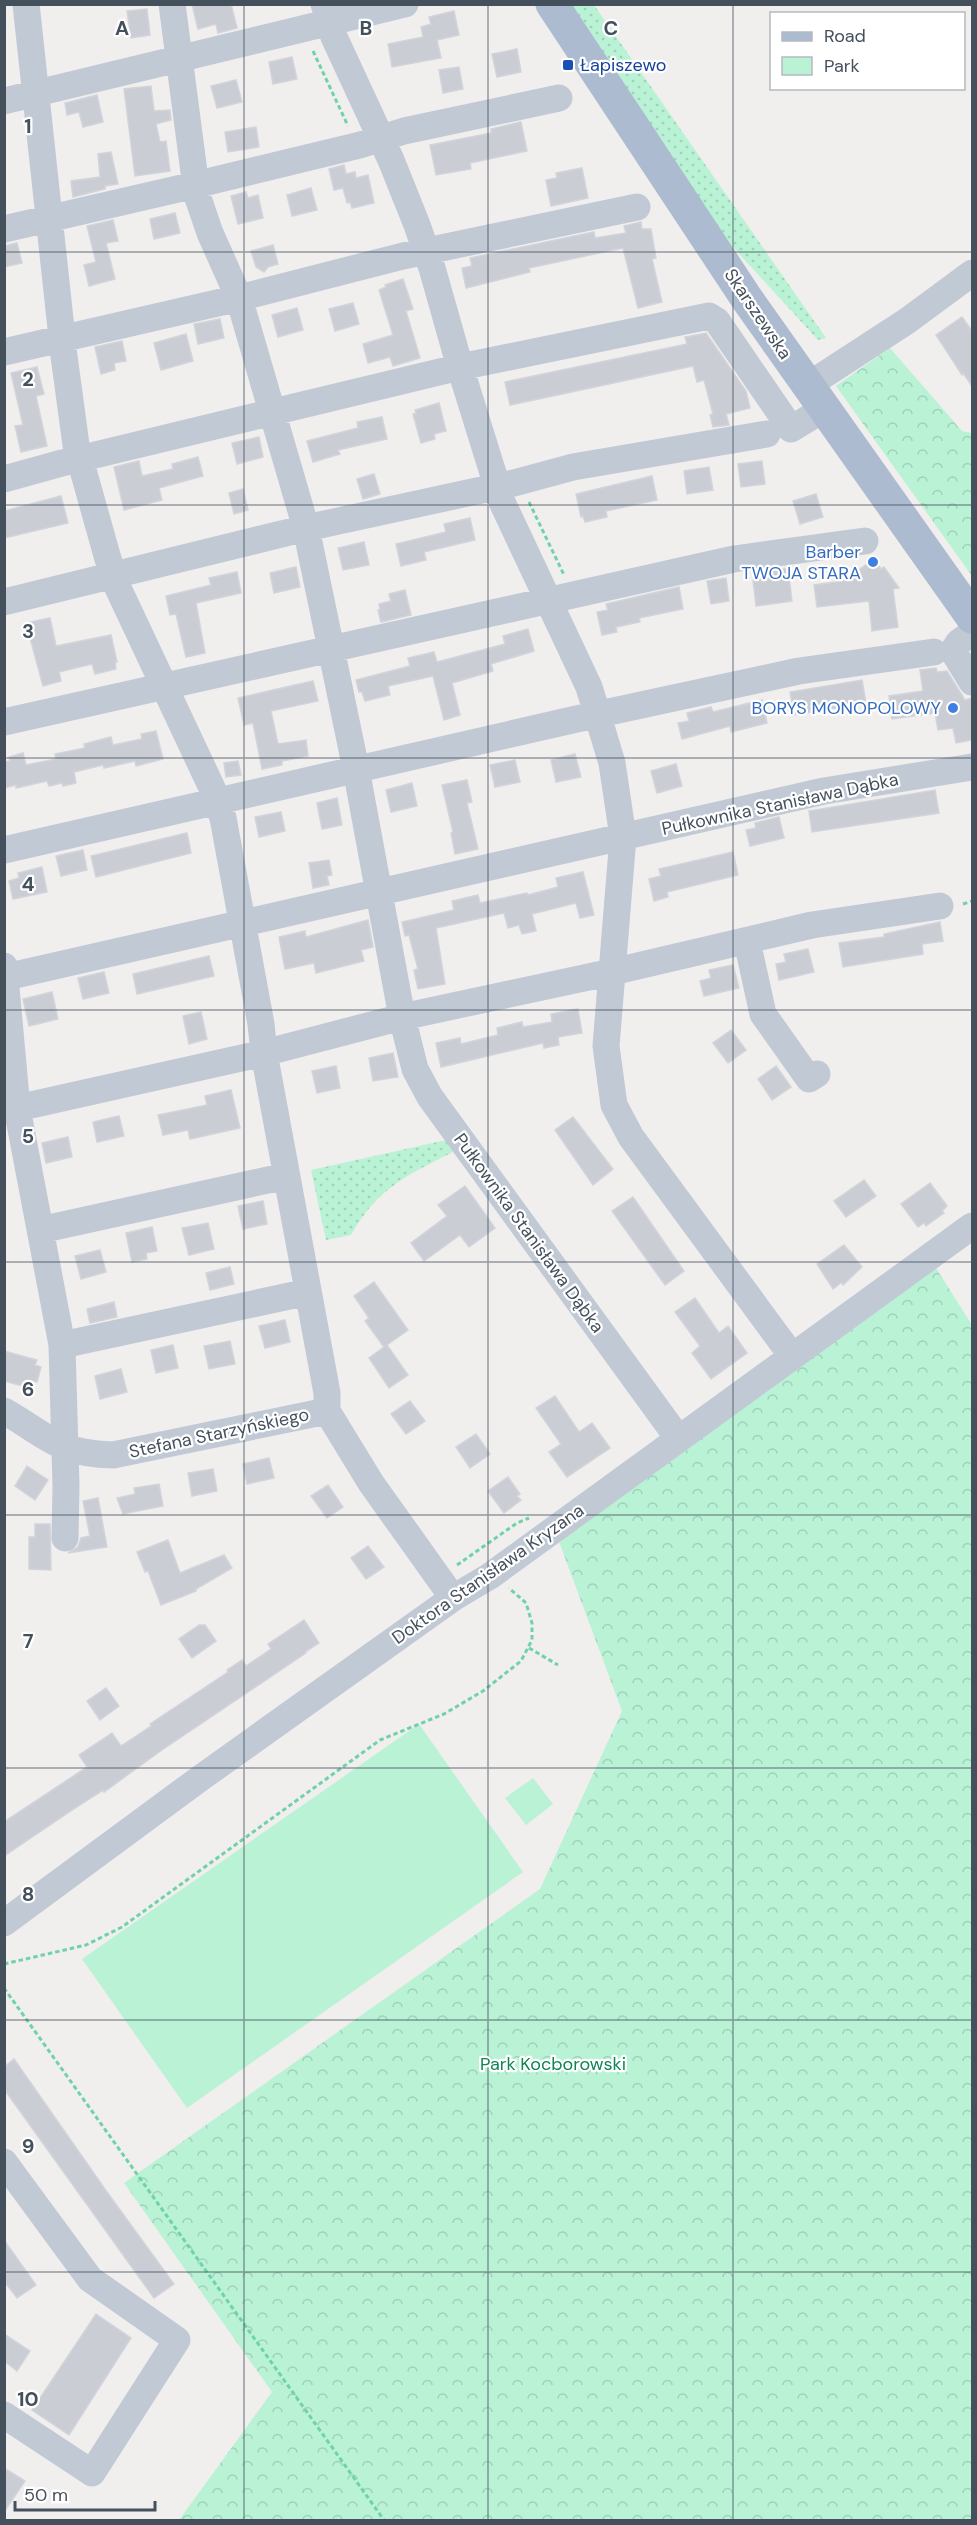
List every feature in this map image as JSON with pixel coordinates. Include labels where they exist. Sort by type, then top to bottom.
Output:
[{"type":"main road","name":"Skarszewska","points":[[552,4],[680,200],[815,397],[972,617]]},
{"type":"street","points":[[26,4],[62,337],[80,459],[113,575],[218,802],[223,818],[327,1393],[327,1411]]},
{"type":"street","name":"Pułkownika Stanisława Dąbka","points":[[172,4],[195,185],[210,233],[239,298],[306,528],[356,770],[402,1017],[415,1069],[422,1084],[678,1438]]},
{"type":"street","points":[[4,101],[180,59],[321,18],[405,4]]},
{"type":"street","points":[[321,18],[373,141],[426,251],[497,486],[589,687],[612,763],[623,837],[606,1046],[614,1105],[632,1137],[792,1356]]},
{"type":"street","points":[[4,229],[373,141],[404,130],[559,99]]},
{"type":"street","points":[[4,352],[239,298],[426,251],[637,207]]},
{"type":"street","points":[[4,602],[306,528],[573,467],[779,431],[815,397],[908,321],[972,273]]},
{"type":"street","points":[[4,479],[460,367],[709,316],[717,321],[779,431]]},
{"type":"street","points":[[4,722],[331,651],[734,559],[865,542]]},
{"type":"street","points":[[972,633],[959,642],[953,651],[972,682]]},
{"type":"street","points":[[4,850],[799,671],[934,652]]},
{"type":"street","name":"Pułkownika Stanisława Dąbka","points":[[378,893],[824,790],[972,767]]},
{"type":"street","points":[[65,1538],[66,1486],[62,1345],[40,1230],[11,1110],[5,972],[378,893]]},
{"type":"street","points":[[11,1110],[264,1053],[402,1017],[812,926],[940,906]]},
{"type":"street","points":[[747,941],[763,1014],[809,1079],[817,1074]]},
{"type":"street","points":[[40,1230],[286,1176]]},
{"type":"street","name":"Doktora Stanisława Kryzana","points":[[4,1923],[453,1598],[490,1576],[972,1226]]},
{"type":"street","points":[[62,1345],[308,1292]]},
{"type":"street","name":"Stefana Starzyńskiego","points":[[4,1411],[64,1448],[86,1455],[112,1455],[327,1411],[371,1483],[453,1598]]},
{"type":"street","points":[[4,2162],[90,2279],[177,2340],[92,2473],[4,2415]]},
{"type":"path","points":[[321,18],[312,49],[345,123],[373,141]]},
{"type":"path","points":[[4,1964],[86,1945],[122,1927],[380,1740],[444,1714],[483,1691],[521,1661],[532,1640],[532,1623],[526,1603],[490,1576]]},
{"type":"path","points":[[529,1648],[558,1665]]},
{"type":"path","points":[[4,1988],[384,2520]]},
{"type":"green space","points":[[566,5],[594,5],[826,338],[818,340],[732,246]]},
{"type":"green space","points":[[890,348],[962,431],[972,433],[972,576],[836,386]]},
{"type":"green space","points":[[451,1139],[457,1148],[394,1185],[371,1206],[351,1235],[326,1240],[311,1170]]},
{"type":"green space","name":"Park Kocborowski","points":[[936,1268],[972,1325],[972,2519],[179,2520],[272,2392],[124,2183],[540,1889],[622,1711],[558,1539]]},
{"type":"green space","points":[[419,1724],[523,1872],[187,2108],[82,1959]]},
{"type":"green space","points":[[533,1778],[553,1804],[526,1825],[505,1798]]},
{"type":"building","points":[[192,4],[231,4],[237,28],[218,33],[216,24],[198,29]]},
{"type":"building","points":[[147,9],[150,35],[131,38],[127,11]]},
{"type":"building","points":[[454,11],[459,35],[437,40],[441,58],[392,67],[388,44],[423,37],[421,27],[431,24],[429,17]]},
{"type":"building","points":[[517,49],[521,72],[497,77],[492,54]]},
{"type":"building","points":[[292,57],[297,79],[273,84],[269,62]]},
{"type":"building","points":[[459,67],[463,89],[443,93],[439,70]]},
{"type":"building","points":[[236,80],[242,102],[217,108],[211,86]]},
{"type":"building","points":[[151,86],[154,111],[170,110],[171,120],[156,124],[160,142],[166,141],[170,171],[135,176],[124,89]]},
{"type":"building","points":[[97,95],[103,122],[83,127],[79,112],[67,115],[65,103]]},
{"type":"building","points":[[521,122],[527,151],[470,163],[471,169],[436,175],[430,145],[491,133],[491,129]]},
{"type":"building","points":[[256,127],[259,147],[228,152],[225,132]]},
{"type":"building","points":[[111,152],[118,184],[73,197],[71,181],[100,177],[98,154]]},
{"type":"building","points":[[344,165],[346,174],[355,172],[356,178],[368,175],[374,203],[352,208],[350,202],[347,203],[343,188],[334,190],[329,169]]},
{"type":"building","points":[[582,168],[588,198],[551,206],[546,180],[557,178],[556,173]]},
{"type":"building","points":[[311,188],[317,210],[292,216],[287,195]]},
{"type":"building","points":[[246,192],[248,198],[258,195],[263,218],[238,224],[231,196]]},
{"type":"building","points":[[175,213],[180,233],[154,239],[150,219]]},
{"type":"building","points":[[113,220],[118,241],[106,243],[115,279],[89,286],[84,265],[96,262],[87,226]]},
{"type":"building","points":[[641,222],[642,229],[651,229],[656,258],[652,259],[662,302],[638,308],[623,248],[529,268],[530,272],[466,288],[462,268],[472,266],[470,258],[594,232],[595,238],[626,233],[624,226]]},
{"type":"building","points":[[17,243],[22,263],[4,267],[4,246]]},
{"type":"building","points":[[273,245],[278,264],[268,267],[264,272],[256,267],[251,251]]},
{"type":"building","points":[[403,279],[413,309],[406,311],[420,358],[393,366],[390,357],[368,363],[363,344],[393,335],[379,290],[386,287],[385,285]]},
{"type":"building","points":[[353,303],[359,324],[335,331],[329,309]]},
{"type":"building","points":[[297,308],[303,330],[278,337],[272,315]]},
{"type":"building","points":[[962,317],[972,331],[972,386],[963,373],[962,375],[936,335]]},
{"type":"building","points":[[220,319],[224,338],[198,344],[194,324]]},
{"type":"building","points":[[706,333],[746,391],[750,408],[726,414],[729,425],[713,427],[710,415],[713,414],[704,380],[697,382],[693,366],[510,405],[505,382],[687,344],[685,337]]},
{"type":"building","points":[[186,334],[193,361],[161,370],[154,343]]},
{"type":"building","points":[[122,341],[126,361],[114,363],[115,370],[101,374],[95,347]]},
{"type":"building","points":[[37,367],[44,394],[36,396],[47,446],[21,452],[15,426],[23,425],[11,373]]},
{"type":"building","points":[[439,403],[446,431],[434,434],[435,439],[421,443],[413,414],[416,414],[415,410]]},
{"type":"building","points":[[382,417],[387,439],[338,450],[340,454],[313,462],[307,441],[358,428],[357,422]]},
{"type":"building","points":[[259,437],[263,457],[237,464],[232,443]]},
{"type":"building","points":[[198,457],[203,476],[159,488],[162,500],[124,510],[114,467],[139,461],[142,476],[173,469],[172,464]]},
{"type":"building","points":[[762,461],[765,484],[741,487],[738,464]]},
{"type":"building","points":[[709,467],[713,490],[687,494],[684,471]]},
{"type":"building","points":[[374,474],[380,494],[363,499],[357,479]]},
{"type":"building","points":[[652,476],[657,500],[606,511],[607,517],[585,522],[583,516],[581,517],[576,494]]},
{"type":"building","points":[[243,489],[248,510],[234,514],[229,493]]},
{"type":"building","points":[[816,494],[823,517],[800,524],[793,501]]},
{"type":"building","points":[[61,496],[68,523],[4,538],[4,511]]},
{"type":"building","points":[[470,518],[475,540],[424,552],[426,560],[401,566],[396,544],[446,532],[444,524]]},
{"type":"building","points":[[364,542],[369,565],[343,570],[338,548]]},
{"type":"building","points":[[874,559],[881,569],[884,567],[899,588],[893,589],[898,627],[872,631],[869,601],[817,607],[814,585],[843,581]]},
{"type":"building","points":[[296,567],[300,587],[274,593],[270,573]]},
{"type":"building","points":[[788,568],[792,601],[756,606],[753,580],[763,579],[762,572]]},
{"type":"building","points":[[237,572],[241,593],[196,603],[205,653],[186,657],[176,614],[170,615],[166,596],[211,585],[209,578]]},
{"type":"building","points":[[726,578],[729,601],[711,604],[707,581]]},
{"type":"building","points":[[679,587],[683,609],[639,618],[640,622],[616,627],[617,632],[602,635],[597,612],[608,610],[606,604]]},
{"type":"building","points":[[405,590],[411,615],[381,622],[379,604],[391,601],[389,594]]},
{"type":"building","points":[[50,618],[56,646],[111,635],[117,662],[115,662],[116,669],[95,674],[92,664],[59,672],[61,681],[43,686],[26,623]]},
{"type":"building","points":[[528,629],[534,651],[491,664],[493,671],[452,683],[460,715],[444,720],[433,676],[388,686],[390,695],[365,701],[362,692],[359,692],[356,680],[410,666],[408,658],[434,652],[437,662],[505,644],[503,636]]},
{"type":"building","points":[[936,668],[937,672],[947,671],[965,700],[972,698],[972,740],[956,743],[953,728],[938,730],[935,713],[892,719],[889,696],[923,691],[920,670]]},
{"type":"building","points":[[862,680],[866,703],[794,715],[790,692]]},
{"type":"building","points":[[313,681],[318,701],[271,711],[278,744],[306,740],[308,756],[282,761],[282,765],[262,769],[253,723],[244,725],[238,698]]},
{"type":"building","points":[[762,700],[767,723],[731,732],[730,726],[682,739],[678,723],[689,721],[687,713],[711,707],[713,712]]},
{"type":"building","points":[[156,731],[163,759],[136,766],[135,761],[74,772],[76,783],[63,786],[62,783],[49,786],[47,781],[16,788],[16,785],[4,788],[4,762],[10,761],[9,757],[23,753],[26,765],[56,759],[55,754],[85,748],[84,744],[111,737],[113,745],[142,739],[141,734]]},
{"type":"building","points":[[575,754],[581,777],[556,782],[551,760]]},
{"type":"building","points":[[515,760],[520,782],[495,787],[490,765]]},
{"type":"building","points":[[238,761],[241,775],[226,777],[224,763]]},
{"type":"building","points":[[676,764],[682,786],[657,793],[651,771]]},
{"type":"building","points":[[467,780],[472,802],[467,803],[478,849],[455,854],[451,833],[453,832],[442,785]]},
{"type":"building","points":[[412,783],[417,806],[391,812],[386,790]]},
{"type":"building","points":[[935,790],[939,813],[812,832],[809,811]]},
{"type":"building","points":[[337,798],[342,825],[322,829],[317,803]]},
{"type":"building","points":[[281,812],[285,831],[259,837],[255,817]]},
{"type":"building","points":[[779,817],[784,838],[750,846],[746,830],[756,828],[755,823]]},
{"type":"building","points":[[187,833],[191,853],[96,877],[91,856]]},
{"type":"building","points":[[83,850],[87,870],[61,876],[56,856]]},
{"type":"building","points":[[733,852],[738,875],[667,892],[668,897],[654,901],[649,879],[661,876],[659,869]]},
{"type":"building","points":[[329,860],[332,875],[327,876],[329,885],[313,888],[309,863]]},
{"type":"building","points":[[42,867],[47,892],[13,899],[9,881],[19,878],[18,873]]},
{"type":"building","points":[[583,872],[594,915],[580,918],[576,903],[532,914],[536,931],[522,934],[519,925],[508,928],[504,913],[436,928],[445,984],[418,989],[414,970],[418,969],[409,935],[405,936],[402,922],[454,910],[452,901],[478,895],[480,903],[527,893],[528,895],[558,887],[556,878]]},
{"type":"building","points":[[368,920],[373,947],[361,950],[364,961],[316,973],[314,963],[285,969],[279,937],[305,931],[306,937]]},
{"type":"building","points":[[940,922],[943,941],[922,944],[923,954],[843,967],[839,943],[884,937],[884,934]]},
{"type":"building","points":[[808,949],[814,972],[779,980],[776,964],[786,962],[784,954]]},
{"type":"building","points":[[209,956],[214,976],[137,994],[133,974]]},
{"type":"building","points":[[733,965],[739,988],[704,996],[700,981],[711,978],[709,970]]},
{"type":"building","points":[[104,972],[109,993],[83,999],[78,978]]},
{"type":"building","points":[[52,992],[58,1019],[29,1026],[23,999]]},
{"type":"building","points":[[578,1009],[582,1033],[558,1037],[559,1045],[544,1048],[543,1043],[441,1067],[436,1043],[460,1038],[461,1044],[498,1035],[497,1028],[522,1022],[523,1027],[552,1022],[551,1014]]},
{"type":"building","points":[[201,1012],[207,1039],[189,1044],[183,1016]]},
{"type":"building","points":[[731,1030],[746,1050],[728,1063],[713,1043]]},
{"type":"building","points":[[393,1053],[398,1077],[373,1081],[369,1058]]},
{"type":"building","points":[[336,1066],[340,1088],[317,1093],[312,1071]]},
{"type":"building","points":[[776,1066],[791,1087],[772,1100],[758,1079]]},
{"type":"building","points":[[231,1090],[240,1128],[190,1139],[188,1130],[163,1135],[158,1115],[207,1105],[205,1096]]},
{"type":"building","points":[[119,1116],[124,1136],[97,1142],[93,1122]]},
{"type":"building","points":[[573,1117],[613,1169],[593,1185],[555,1130]]},
{"type":"building","points":[[68,1137],[72,1157],[46,1163],[42,1143]]},
{"type":"building","points":[[864,1180],[876,1196],[846,1217],[834,1201]]},
{"type":"building","points":[[930,1183],[947,1206],[942,1211],[944,1213],[926,1226],[924,1223],[918,1227],[901,1204]]},
{"type":"building","points":[[465,1186],[495,1228],[469,1247],[460,1235],[424,1261],[411,1243],[447,1216],[438,1205]]},
{"type":"building","points":[[633,1197],[684,1271],[665,1285],[612,1211]]},
{"type":"building","points":[[263,1201],[267,1224],[243,1229],[238,1206]]},
{"type":"building","points":[[208,1223],[214,1249],[189,1255],[182,1228]]},
{"type":"building","points":[[152,1227],[157,1251],[146,1253],[147,1259],[132,1262],[126,1233]]},
{"type":"building","points":[[844,1245],[862,1267],[843,1285],[842,1282],[833,1289],[817,1264]]},
{"type":"building","points":[[100,1250],[106,1272],[81,1279],[75,1256]]},
{"type":"building","points":[[230,1267],[234,1284],[210,1290],[206,1273]]},
{"type":"building","points":[[374,1282],[408,1330],[387,1345],[408,1375],[389,1388],[369,1358],[384,1347],[365,1321],[369,1318],[354,1296]]},
{"type":"building","points":[[695,1298],[719,1333],[728,1326],[747,1353],[711,1379],[692,1353],[700,1346],[675,1312]]},
{"type":"building","points":[[114,1302],[117,1317],[90,1323],[87,1309]]},
{"type":"building","points":[[285,1320],[290,1342],[265,1348],[259,1326]]},
{"type":"building","points":[[230,1341],[235,1364],[209,1369],[204,1346]]},
{"type":"building","points":[[173,1345],[178,1368],[156,1373],[151,1350]]},
{"type":"building","points":[[4,1351],[37,1360],[35,1365],[41,1367],[37,1382],[32,1381],[30,1388],[4,1381]]},
{"type":"building","points":[[121,1369],[127,1392],[100,1399],[95,1376]]},
{"type":"building","points":[[555,1396],[579,1432],[592,1423],[610,1448],[567,1477],[549,1452],[561,1444],[536,1408]]},
{"type":"building","points":[[410,1401],[425,1421],[406,1434],[391,1414]]},
{"type":"building","points":[[476,1434],[490,1454],[470,1468],[456,1447]]},
{"type":"building","points":[[269,1458],[274,1478],[247,1484],[243,1464]]},
{"type":"building","points":[[27,1466],[48,1480],[35,1500],[15,1486]]},
{"type":"building","points":[[213,1469],[217,1491],[192,1496],[188,1473]]},
{"type":"building","points":[[508,1477],[520,1494],[517,1496],[521,1500],[504,1513],[488,1491]]},
{"type":"building","points":[[159,1484],[163,1506],[123,1514],[117,1498],[135,1494],[134,1488]]},
{"type":"building","points":[[328,1485],[343,1507],[327,1518],[311,1496]]},
{"type":"building","points":[[98,1498],[107,1547],[68,1553],[78,1547],[81,1538],[90,1536],[83,1501]]},
{"type":"building","points":[[35,1524],[50,1524],[51,1570],[29,1569],[29,1537],[35,1537]]},
{"type":"building","points":[[168,1540],[180,1573],[224,1555],[232,1568],[196,1591],[161,1605],[148,1571],[145,1572],[137,1552]]},
{"type":"building","points":[[368,1546],[384,1567],[366,1579],[351,1558]]},
{"type":"building","points":[[304,1620],[319,1643],[104,1792],[103,1790],[4,1856],[4,1822],[87,1767],[79,1755],[112,1733],[121,1746],[242,1660],[246,1666],[271,1649],[268,1644]]},
{"type":"building","points":[[199,1625],[205,1625],[216,1641],[192,1658],[179,1639]]},
{"type":"building","points":[[106,1688],[119,1706],[100,1720],[87,1701]]},
{"type":"building","points":[[14,2059],[174,2284],[154,2298],[4,2089],[4,2067]]},
{"type":"building","points":[[4,2240],[36,2285],[17,2298],[4,2281]]},
{"type":"building","points":[[96,2314],[131,2338],[69,2435],[32,2410]]},
{"type":"building","points":[[4,2334],[30,2351],[17,2371],[4,2361]]},
{"type":"building","points":[[4,2468],[25,2481],[4,2512]]},
{"type":"place","name":"Łapiszewo","points":[[568,65]]},
{"type":"place","name":"Barber TWOJA STARA","points":[[873,562]]},
{"type":"place","name":"BORYS MONOPOLOWY","points":[[953,708]]}]
